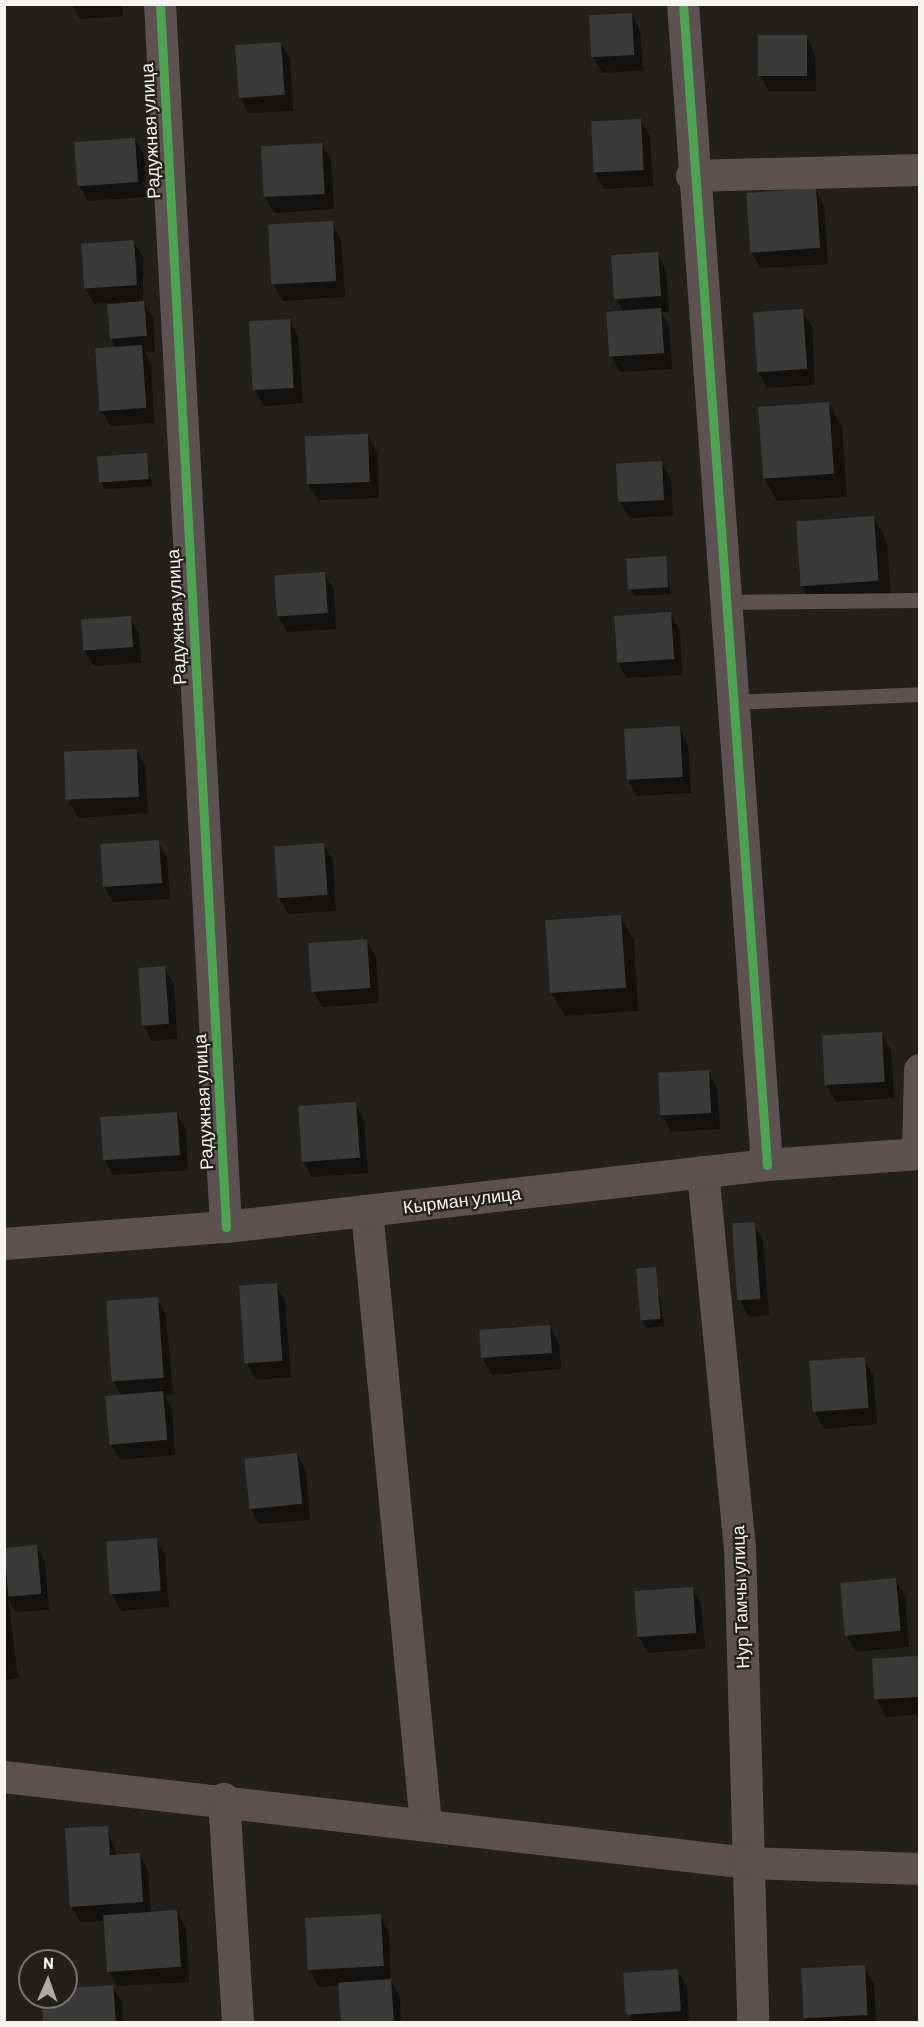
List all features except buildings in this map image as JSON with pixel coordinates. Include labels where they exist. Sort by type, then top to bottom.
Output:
[{"type":"street","name":"Радужная улица","points":[[160,4],[226,1227]]},
{"type":"street","points":[[683,4],[692,176],[767,1165]]},
{"type":"street","points":[[692,176],[920,170]]},
{"type":"street","points":[[919,1154],[920,1070]]},
{"type":"street","name":"Кырман улица","points":[[4,1244],[226,1227],[767,1165],[919,1154]]},
{"type":"street","name":"Нур Тамчы улица","points":[[703,1172],[740,1546],[753,2022]]},
{"type":"street","points":[[367,1211],[426,1824]]},
{"type":"street","points":[[4,1777],[224,1799],[747,1863],[920,1869]]},
{"type":"street","points":[[224,1799],[237,2022]]},
{"type":"lane","points":[[725,602],[920,600]]},
{"type":"lane","points":[[732,702],[920,694]]},
{"type":"cycle path","points":[[160,4],[226,1227]]},
{"type":"cycle path","points":[[683,4],[767,1165]]}]
